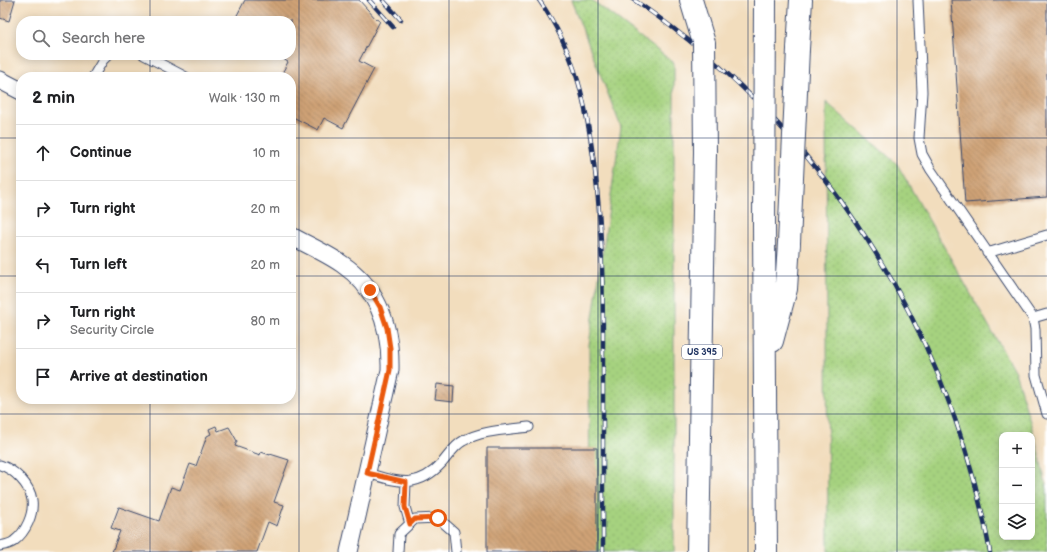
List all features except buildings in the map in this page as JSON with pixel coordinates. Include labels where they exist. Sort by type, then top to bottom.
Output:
[{"type":"highway","points":[[691,0],[704,43]]},
{"type":"highway","name":"US 395","points":[[698,552],[705,152],[704,0]]},
{"type":"highway","points":[[765,0],[764,371],[766,552]]},
{"type":"highway","points":[[764,371],[786,289],[801,0]]},
{"type":"street","points":[[0,80],[16,88]]},
{"type":"street","points":[[296,239],[342,264],[358,276],[370,290],[380,307],[387,328],[390,348],[390,370],[349,552]]},
{"type":"lane","points":[[918,0],[922,92],[919,138],[922,154],[931,170],[987,253],[1033,318],[1035,329],[1036,375],[1047,414]]},
{"type":"lane","points":[[96,72],[103,60]]},
{"type":"lane","points":[[154,60],[176,72]]},
{"type":"lane","points":[[987,253],[1047,235]]},
{"type":"lane","points":[[1033,318],[1047,314]]},
{"type":"lane","points":[[367,473],[410,483],[435,471],[462,441],[478,434],[529,427]]},
{"type":"lane","points":[[0,465],[9,467],[25,484],[32,500],[28,524],[14,542],[0,546]]},
{"type":"lane","points":[[406,482],[405,507],[410,524]]},
{"type":"lane","points":[[398,552],[399,534],[415,519],[438,518],[454,532],[456,552]]},
{"type":"green space","points":[[571,0],[592,0],[674,63],[674,552],[590,552],[589,345],[621,127]]},
{"type":"green space","points":[[826,102],[897,164],[1015,372],[1033,432],[999,432],[999,540],[1035,540],[1035,438],[1047,489],[1047,552],[828,552]]},
{"type":"railway","points":[[369,0],[393,27]]},
{"type":"railway","points":[[383,0],[401,20]]},
{"type":"railway","points":[[539,0],[563,40],[578,82],[584,103],[592,147],[598,195],[603,291],[603,552]]},
{"type":"railway","points":[[634,0],[702,51],[763,108],[819,172],[868,240],[909,313],[944,390],[971,469],[990,552]]},
{"type":"route","points":[[370,290],[380,307],[387,328],[390,348],[390,370],[367,473],[394,481],[406,482],[404,496],[405,507],[410,524],[415,519],[438,518]]}]
